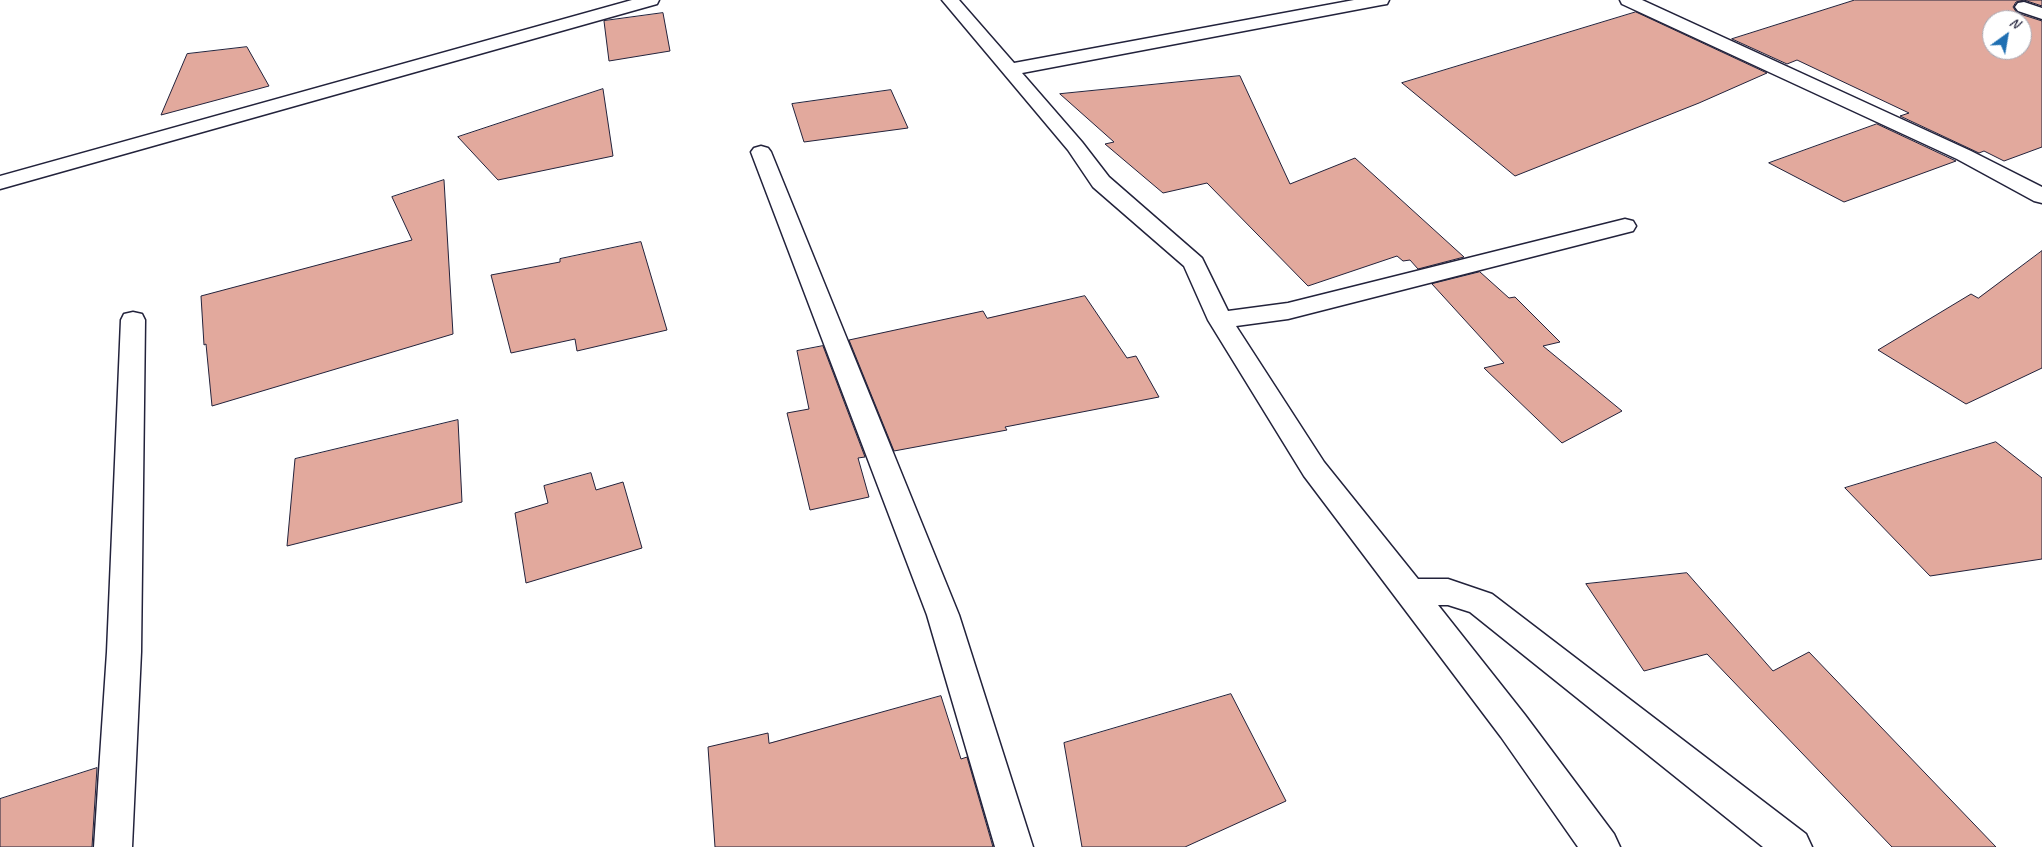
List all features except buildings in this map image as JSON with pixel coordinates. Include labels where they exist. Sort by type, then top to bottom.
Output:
[{"type":"street","points":[[0,183],[651,0]]},
{"type":"street","points":[[950,0],[1075,146],[1101,182],[1194,262],[1220,320],[1314,469],[1519,734],[1601,847]]},
{"type":"street","points":[[1008,70],[1382,0]]},
{"type":"street","points":[[1628,0],[1964,155],[2042,196]]},
{"type":"street","points":[[2024,7],[2042,14]]},
{"type":"street","points":[[761,152],[943,615],[1014,847]]},
{"type":"street","points":[[1220,320],[1288,311],[1625,226]]},
{"type":"street","points":[[113,847],[124,642],[134,320]]},
{"type":"street","points":[[1410,592],[1448,592],[1481,603],[1793,847]]}]
